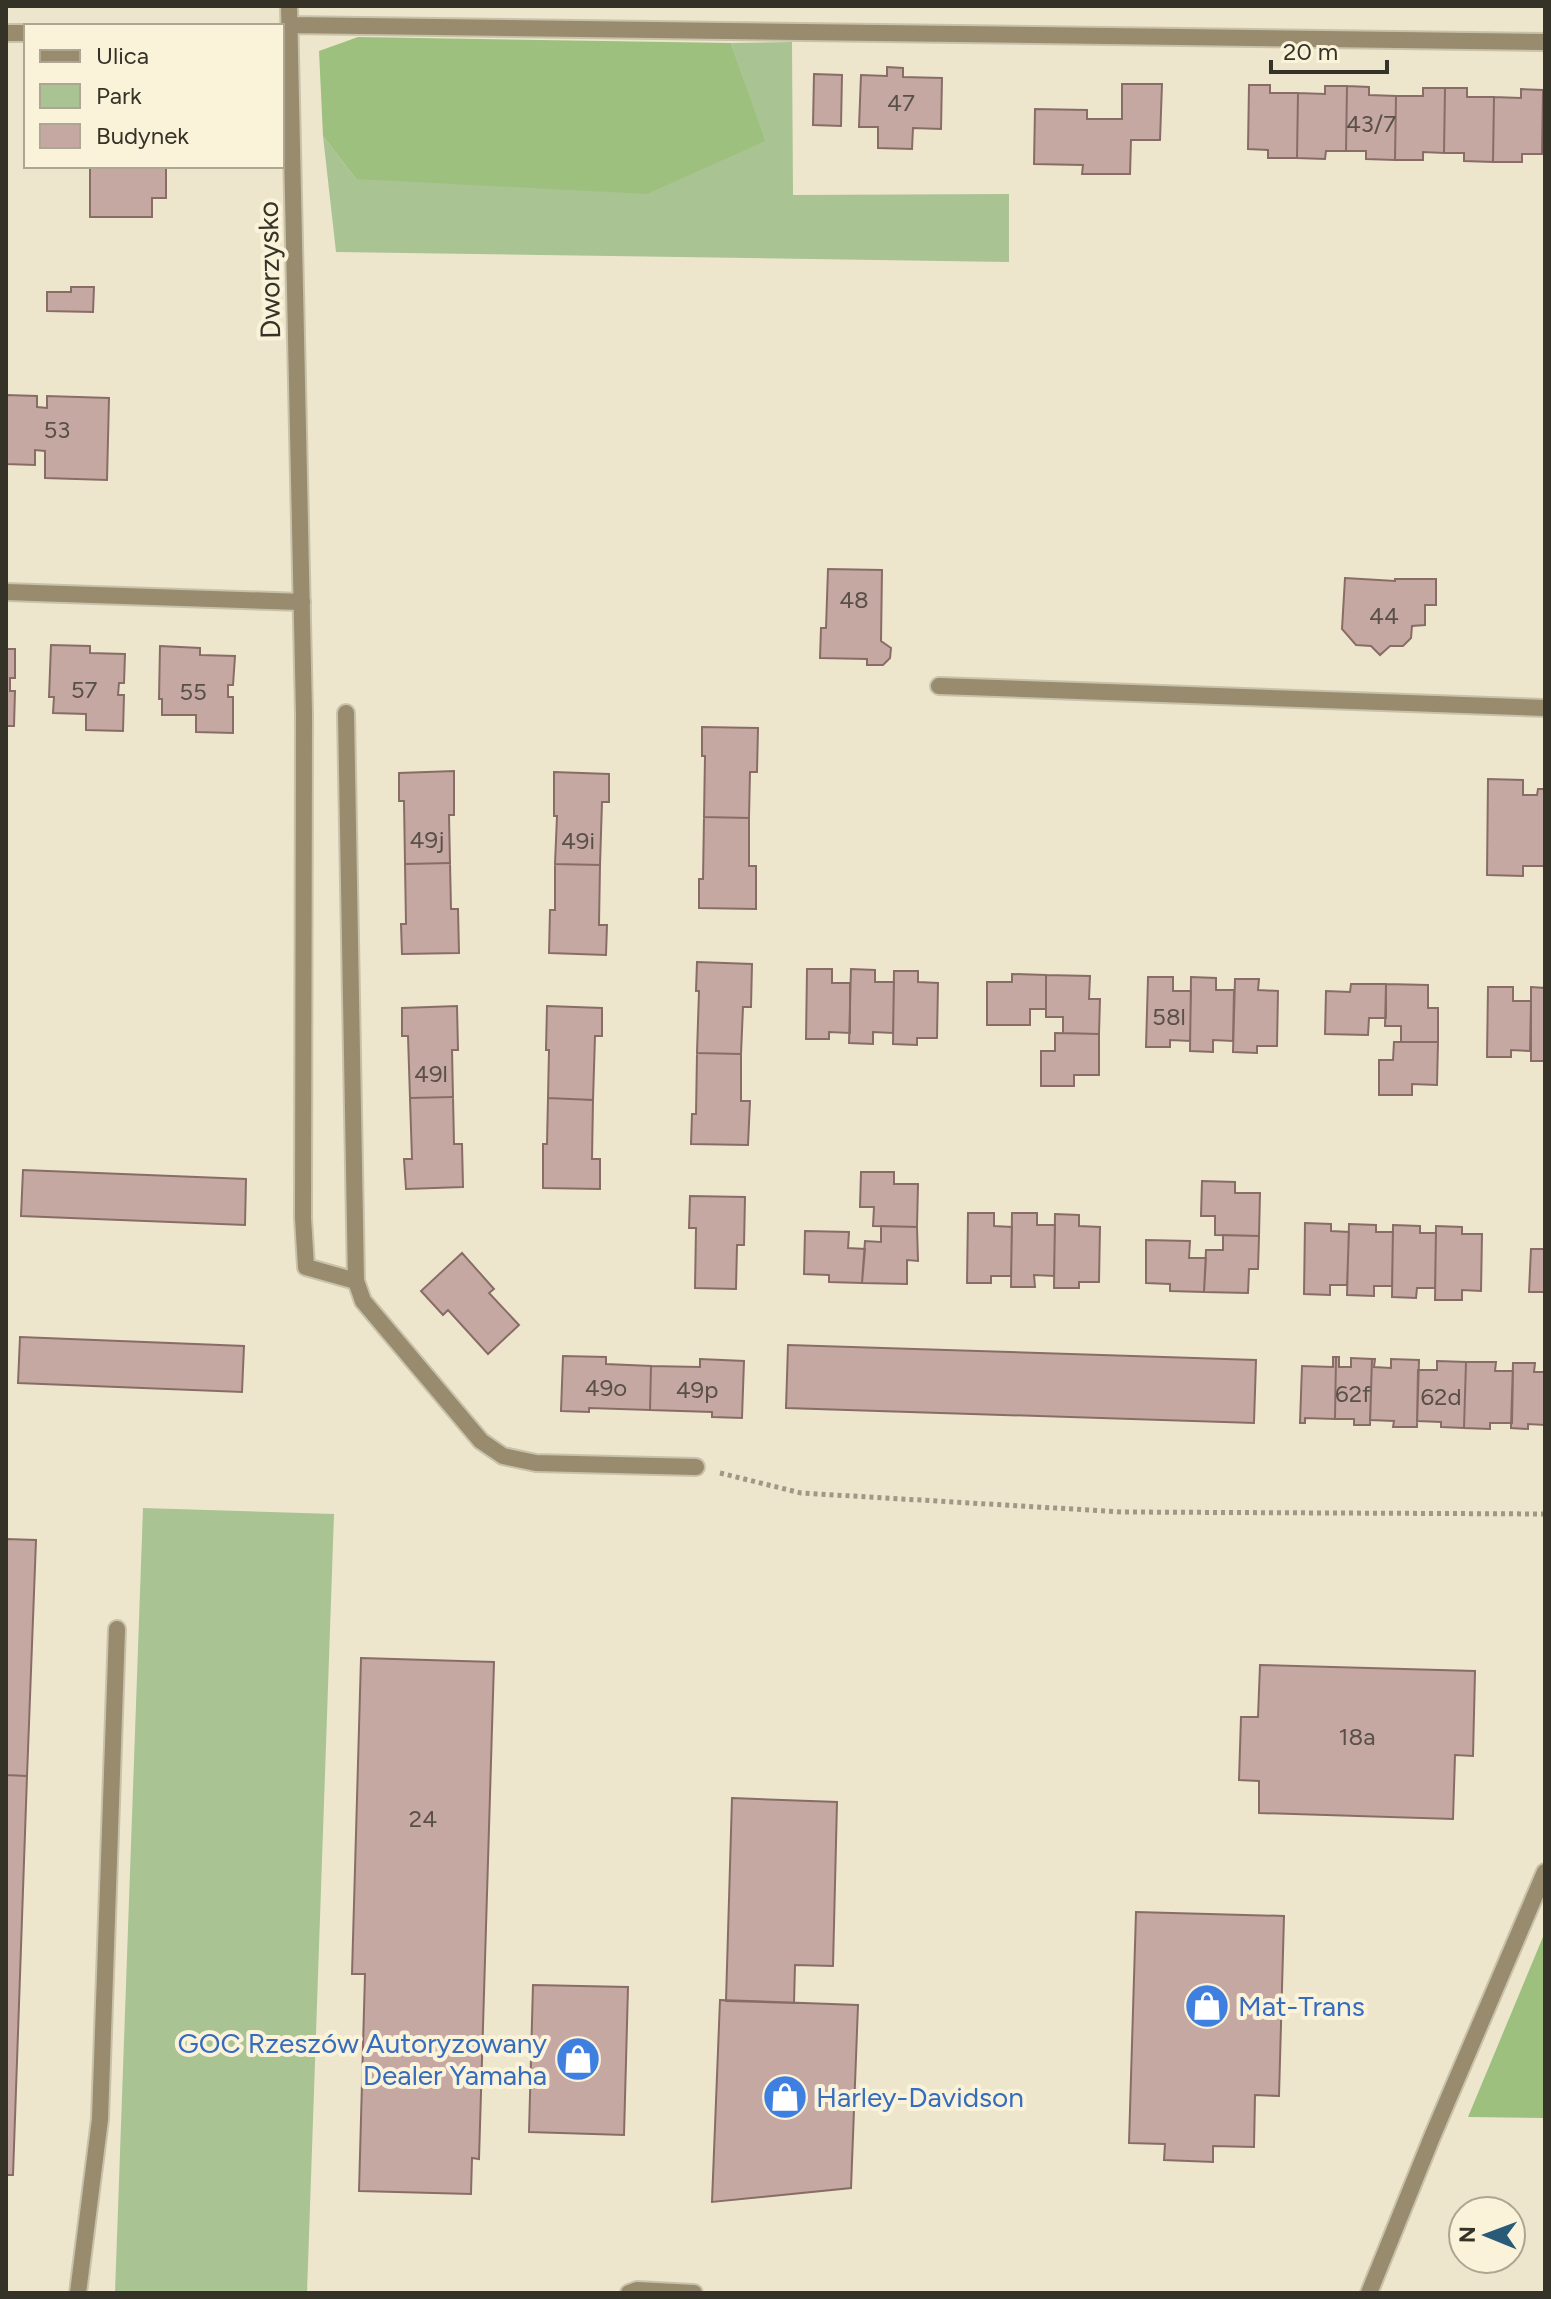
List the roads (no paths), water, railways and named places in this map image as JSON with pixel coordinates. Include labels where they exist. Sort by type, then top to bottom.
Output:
[{"type":"street","name":"Dworzysko","points":[[289,6],[286,26],[304,714],[303,1218],[306,1267],[356,1281]]},
{"type":"street","points":[[286,26],[1545,42]]},
{"type":"street","points":[[6,592],[302,602]]},
{"type":"street","points":[[939,686],[1545,708]]},
{"type":"street","points":[[346,713],[356,1281],[363,1301],[481,1441],[503,1456],[536,1463],[696,1467]]},
{"type":"street","points":[[78,2293],[100,2119],[117,1629]]},
{"type":"street","points":[[1369,2293],[1545,1872]]},
{"type":"street","points":[[629,2293],[637,2290],[694,2293]]},
{"type":"place","name":"Mat-Trans","points":[[1207,2006]]},
{"type":"place","name":"GOC Rzeszów Autoryzowany Dealer Yamaha","points":[[578,2059]]},
{"type":"place","name":"Harley-Davidson","points":[[785,2097]]}]
